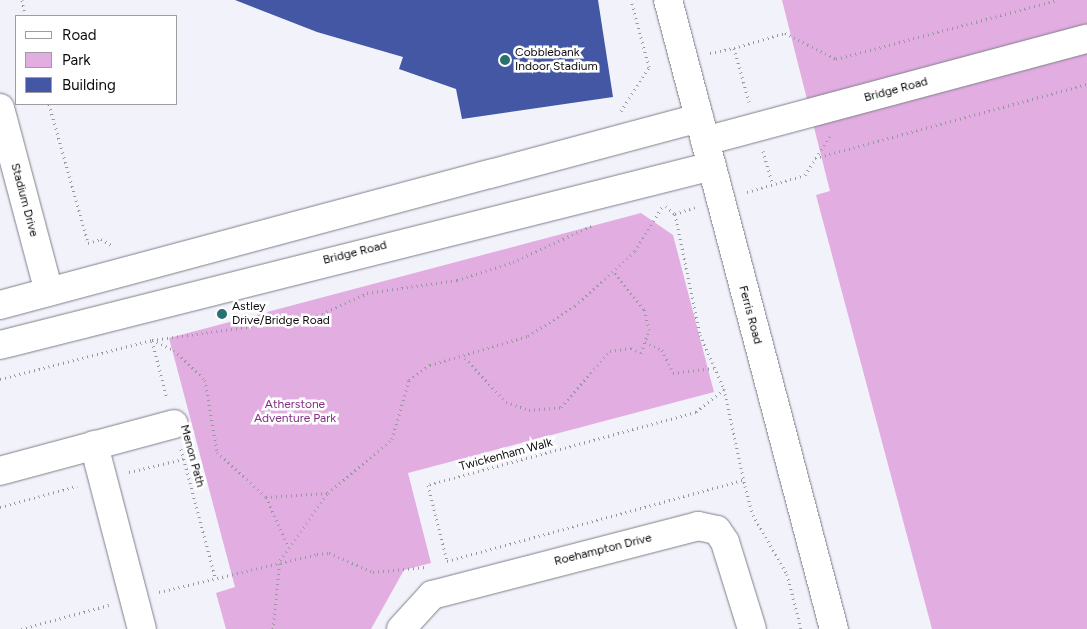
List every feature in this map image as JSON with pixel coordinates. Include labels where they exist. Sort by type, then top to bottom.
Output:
[{"type":"street","name":"Ferris Road","points":[[668,0],[834,629]]},
{"type":"street","name":"Bridge Road","points":[[0,344],[756,127],[1087,39]]},
{"type":"street","name":"Stadium Drive","points":[[0,108],[49,292]]},
{"type":"street","name":"Bridge Road","points":[[0,305],[49,292],[705,142]]},
{"type":"street","points":[[0,471],[174,424]]},
{"type":"street","points":[[94,446],[142,629]]},
{"type":"street","name":"Roehampton Drive","points":[[401,629],[422,602],[454,588],[709,526],[717,530],[732,557],[752,629]]},
{"type":"path","points":[[22,0],[25,15]]},
{"type":"path","points":[[631,0],[649,67]]},
{"type":"path","points":[[620,113],[649,67],[734,48],[785,33],[836,59],[1058,0]]},
{"type":"path","points":[[734,48],[773,184]]},
{"type":"path","points":[[815,158],[1087,84]]},
{"type":"path","points":[[49,105],[88,243],[101,239],[120,246]]},
{"type":"path","points":[[273,629],[280,560],[288,546],[328,493],[392,439],[409,380],[430,365],[464,357],[528,336],[575,306],[634,251],[663,204],[654,206]]},
{"type":"path","points":[[675,214],[700,335],[724,389],[743,480],[754,515],[787,574],[801,629]]},
{"type":"path","points":[[0,379],[152,340],[313,318],[367,294],[458,280],[513,262],[599,223]]},
{"type":"path","points":[[464,357],[506,402],[530,410],[562,407],[610,351],[631,348],[641,353],[649,330],[644,309],[613,271]]},
{"type":"path","points":[[152,340],[174,350],[205,380],[217,452],[266,497],[288,546]]},
{"type":"path","name":"Menon Path","points":[[152,340],[215,577]]},
{"type":"path","points":[[645,342],[662,350],[673,373],[714,368]]},
{"type":"path","name":"Twickenham Walk","points":[[447,561],[428,485],[696,412],[724,389]]},
{"type":"path","points":[[438,563],[743,480]]},
{"type":"path","points":[[266,497],[328,493]]},
{"type":"path","points":[[20,629],[280,560],[329,553],[385,573],[430,566]]},
{"type":"path","points":[[447,561],[454,588]]},
{"type":"green space","points":[[782,0],[1087,0],[1087,629],[932,629],[816,195],[830,191]]},
{"type":"green space","name":"Atherstone Adventure Park","points":[[641,213],[673,235],[714,392],[408,473],[431,563],[404,570],[371,629],[226,629],[216,593],[235,587],[169,338]]},
{"type":"building","name":"Cobblebank Indoor Stadium","points":[[235,0],[598,0],[613,97],[462,119],[456,89],[399,69],[403,57],[317,32]]},
{"type":"place","name":"Cobblebank Indoor Stadium","points":[[505,60]]},
{"type":"place","name":"Astley Drive/Bridge Road","points":[[222,314]]}]
